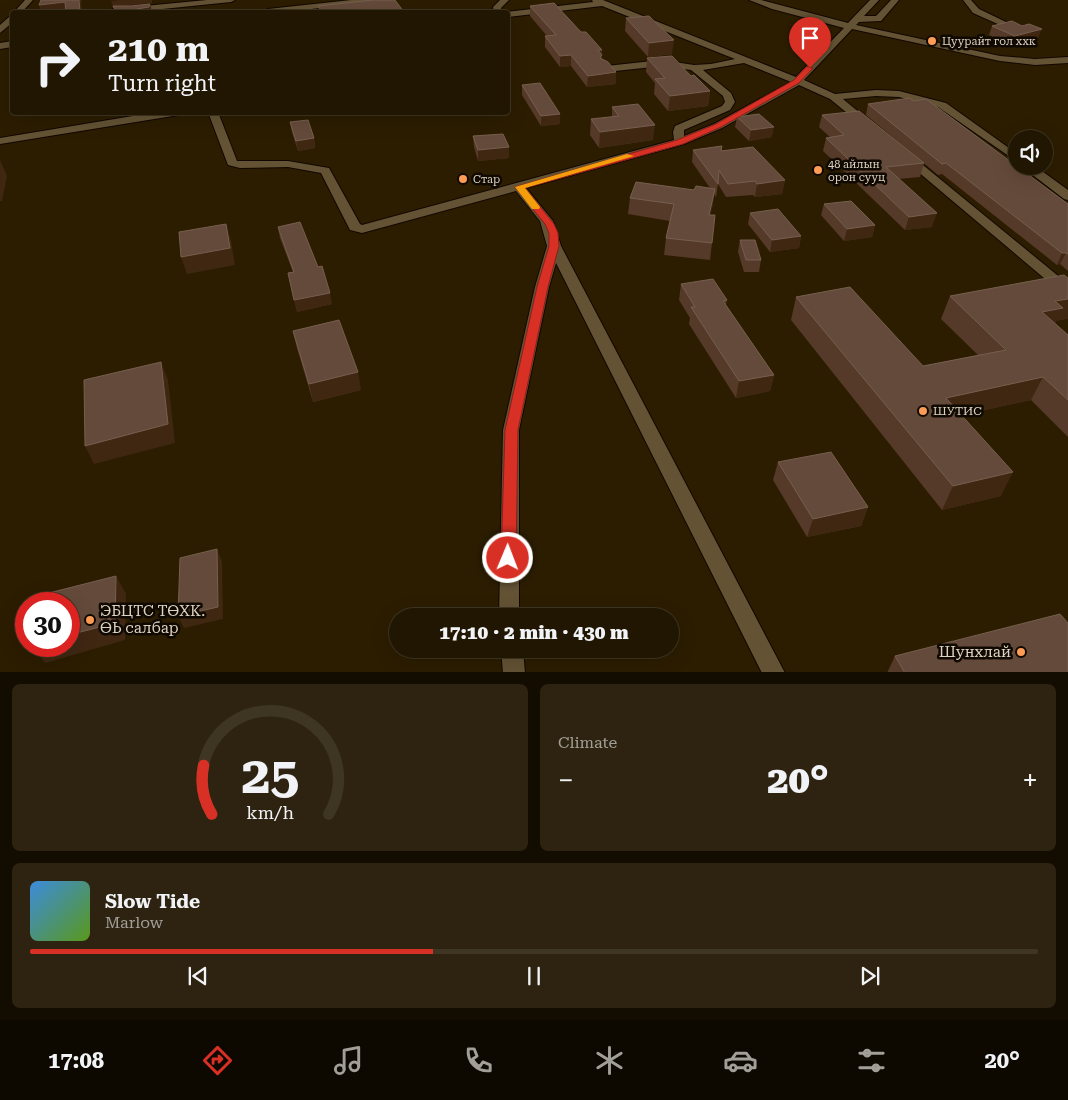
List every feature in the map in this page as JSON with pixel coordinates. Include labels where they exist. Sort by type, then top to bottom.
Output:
[{"type":"street","points":[[20,10],[29,0]]},
{"type":"street","points":[[158,10],[204,8],[218,1],[231,0]]},
{"type":"street","points":[[288,10],[372,0]]},
{"type":"street","points":[[496,10],[497,7],[505,0]]},
{"type":"street","points":[[753,0],[795,14],[854,23],[965,50],[1040,63],[1068,60]]},
{"type":"street","points":[[762,3],[773,0]]},
{"type":"street","points":[[214,115],[232,163],[240,165],[288,164],[326,170],[355,227],[359,229],[680,142],[718,126],[797,82],[874,0]]},
{"type":"street","points":[[854,23],[878,19],[895,0]]},
{"type":"street","points":[[967,0],[976,11],[1022,31]]},
{"type":"street","points":[[510,14],[600,1],[834,97],[879,134]]},
{"type":"street","points":[[0,30],[10,22]]},
{"type":"street","points":[[606,69],[662,63],[694,68],[711,67],[743,60]]},
{"type":"street","points":[[680,142],[679,128],[726,108],[730,102],[727,95],[694,68]]},
{"type":"street","points":[[834,97],[899,94],[942,105],[1008,152]]},
{"type":"street","points":[[0,141],[161,115]]},
{"type":"street","points":[[902,153],[1068,291]]},
{"type":"street","points":[[1039,175],[1068,196]]},
{"type":"street","points":[[509,608],[511,430],[542,287],[554,246],[554,233],[549,224],[519,187]]},
{"type":"street","points":[[554,246],[621,371],[774,672]]},
{"type":"street","points":[[513,658],[514,672]]},
{"type":"building","points":[[41,0],[79,0],[80,10],[66,10],[65,2],[39,5]]},
{"type":"building","points":[[373,0],[395,0],[402,10],[321,10],[318,6]]},
{"type":"building","points":[[554,3],[581,32],[586,32],[602,50],[598,50],[602,55],[600,58],[608,62],[616,72],[588,76],[571,55],[560,56],[545,36],[556,35],[530,6]]},
{"type":"building","points":[[150,4],[149,7],[137,10],[115,10],[113,6]]},
{"type":"building","points":[[649,16],[674,40],[649,43],[626,18]]},
{"type":"building","points":[[1012,21],[1022,26],[1029,24],[1042,29],[1015,36],[992,26]]},
{"type":"building","points":[[672,56],[691,76],[694,75],[710,91],[670,96],[655,79],[665,78],[647,58]]},
{"type":"building","points":[[540,83],[560,114],[541,116],[522,85]]},
{"type":"building","points":[[910,98],[913,101],[926,99],[1008,160],[1008,175],[1029,175],[1068,204],[1068,254],[1062,253],[946,163],[942,164],[868,104]]},
{"type":"building","points":[[638,104],[655,125],[600,132],[591,119],[619,116],[612,107]]},
{"type":"building","points":[[859,111],[924,163],[886,167],[937,213],[909,217],[826,138],[844,135],[822,115]]},
{"type":"building","points":[[759,114],[774,127],[751,130],[737,117]]},
{"type":"building","points":[[308,120],[314,138],[296,141],[290,122]]},
{"type":"building","points":[[503,134],[509,147],[478,150],[473,136]]},
{"type":"building","points":[[722,146],[721,151],[753,147],[785,180],[757,184],[755,181],[728,184],[719,170],[718,184],[693,150]]},
{"type":"building","points":[[636,182],[694,190],[696,186],[715,189],[709,215],[715,215],[712,243],[666,238],[674,204],[630,198]]},
{"type":"building","points":[[851,201],[875,225],[847,229],[824,204]]},
{"type":"building","points":[[778,209],[801,236],[772,240],[750,213]]},
{"type":"building","points":[[300,222],[318,267],[322,266],[330,293],[294,300],[288,273],[294,272],[278,227]]},
{"type":"building","points":[[226,224],[230,248],[181,257],[179,232]]},
{"type":"building","points":[[740,240],[755,240],[761,260],[746,260]]},
{"type":"building","points":[[1064,275],[1068,278],[1068,299],[1055,301],[1063,308],[1042,312],[1068,335],[1068,400],[1043,377],[946,398],[1013,472],[953,486],[796,297],[850,287],[923,366],[1006,350],[950,296]]},
{"type":"building","points":[[713,279],[727,300],[723,301],[774,375],[739,381],[691,307],[695,307],[681,284]]},
{"type":"building","points":[[339,320],[358,372],[309,384],[293,331]]},
{"type":"building","points":[[161,362],[168,424],[85,446],[84,380]]},
{"type":"building","points":[[831,452],[868,507],[813,519],[778,462]]},
{"type":"building","points":[[217,549],[218,607],[178,616],[180,558]]},
{"type":"building","points":[[116,576],[115,623],[80,632],[80,592],[53,592]]},
{"type":"building","points":[[1060,614],[1068,623],[1068,672],[904,672],[895,656]]},
{"type":"slow traffic","points":[[536,207],[519,187],[630,156]]},
{"type":"place","name":"Цуурайт гол ххк","points":[[932,41]]},
{"type":"place","name":"48 айлын орон сууц","points":[[818,170]]},
{"type":"place","name":"Стар","points":[[463,179]]},
{"type":"place","name":"ШУТИС","points":[[923,411]]},
{"type":"place","name":"ЭБЦТС ТӨХК. ӨЬ салбар","points":[[90,620]]},
{"type":"place","name":"Шунхлай","points":[[1021,652]]},
{"type":"route","points":[[508,558],[511,430],[542,287],[554,246],[554,233],[549,224],[519,187],[680,142],[718,126],[797,82],[810,68]]}]
